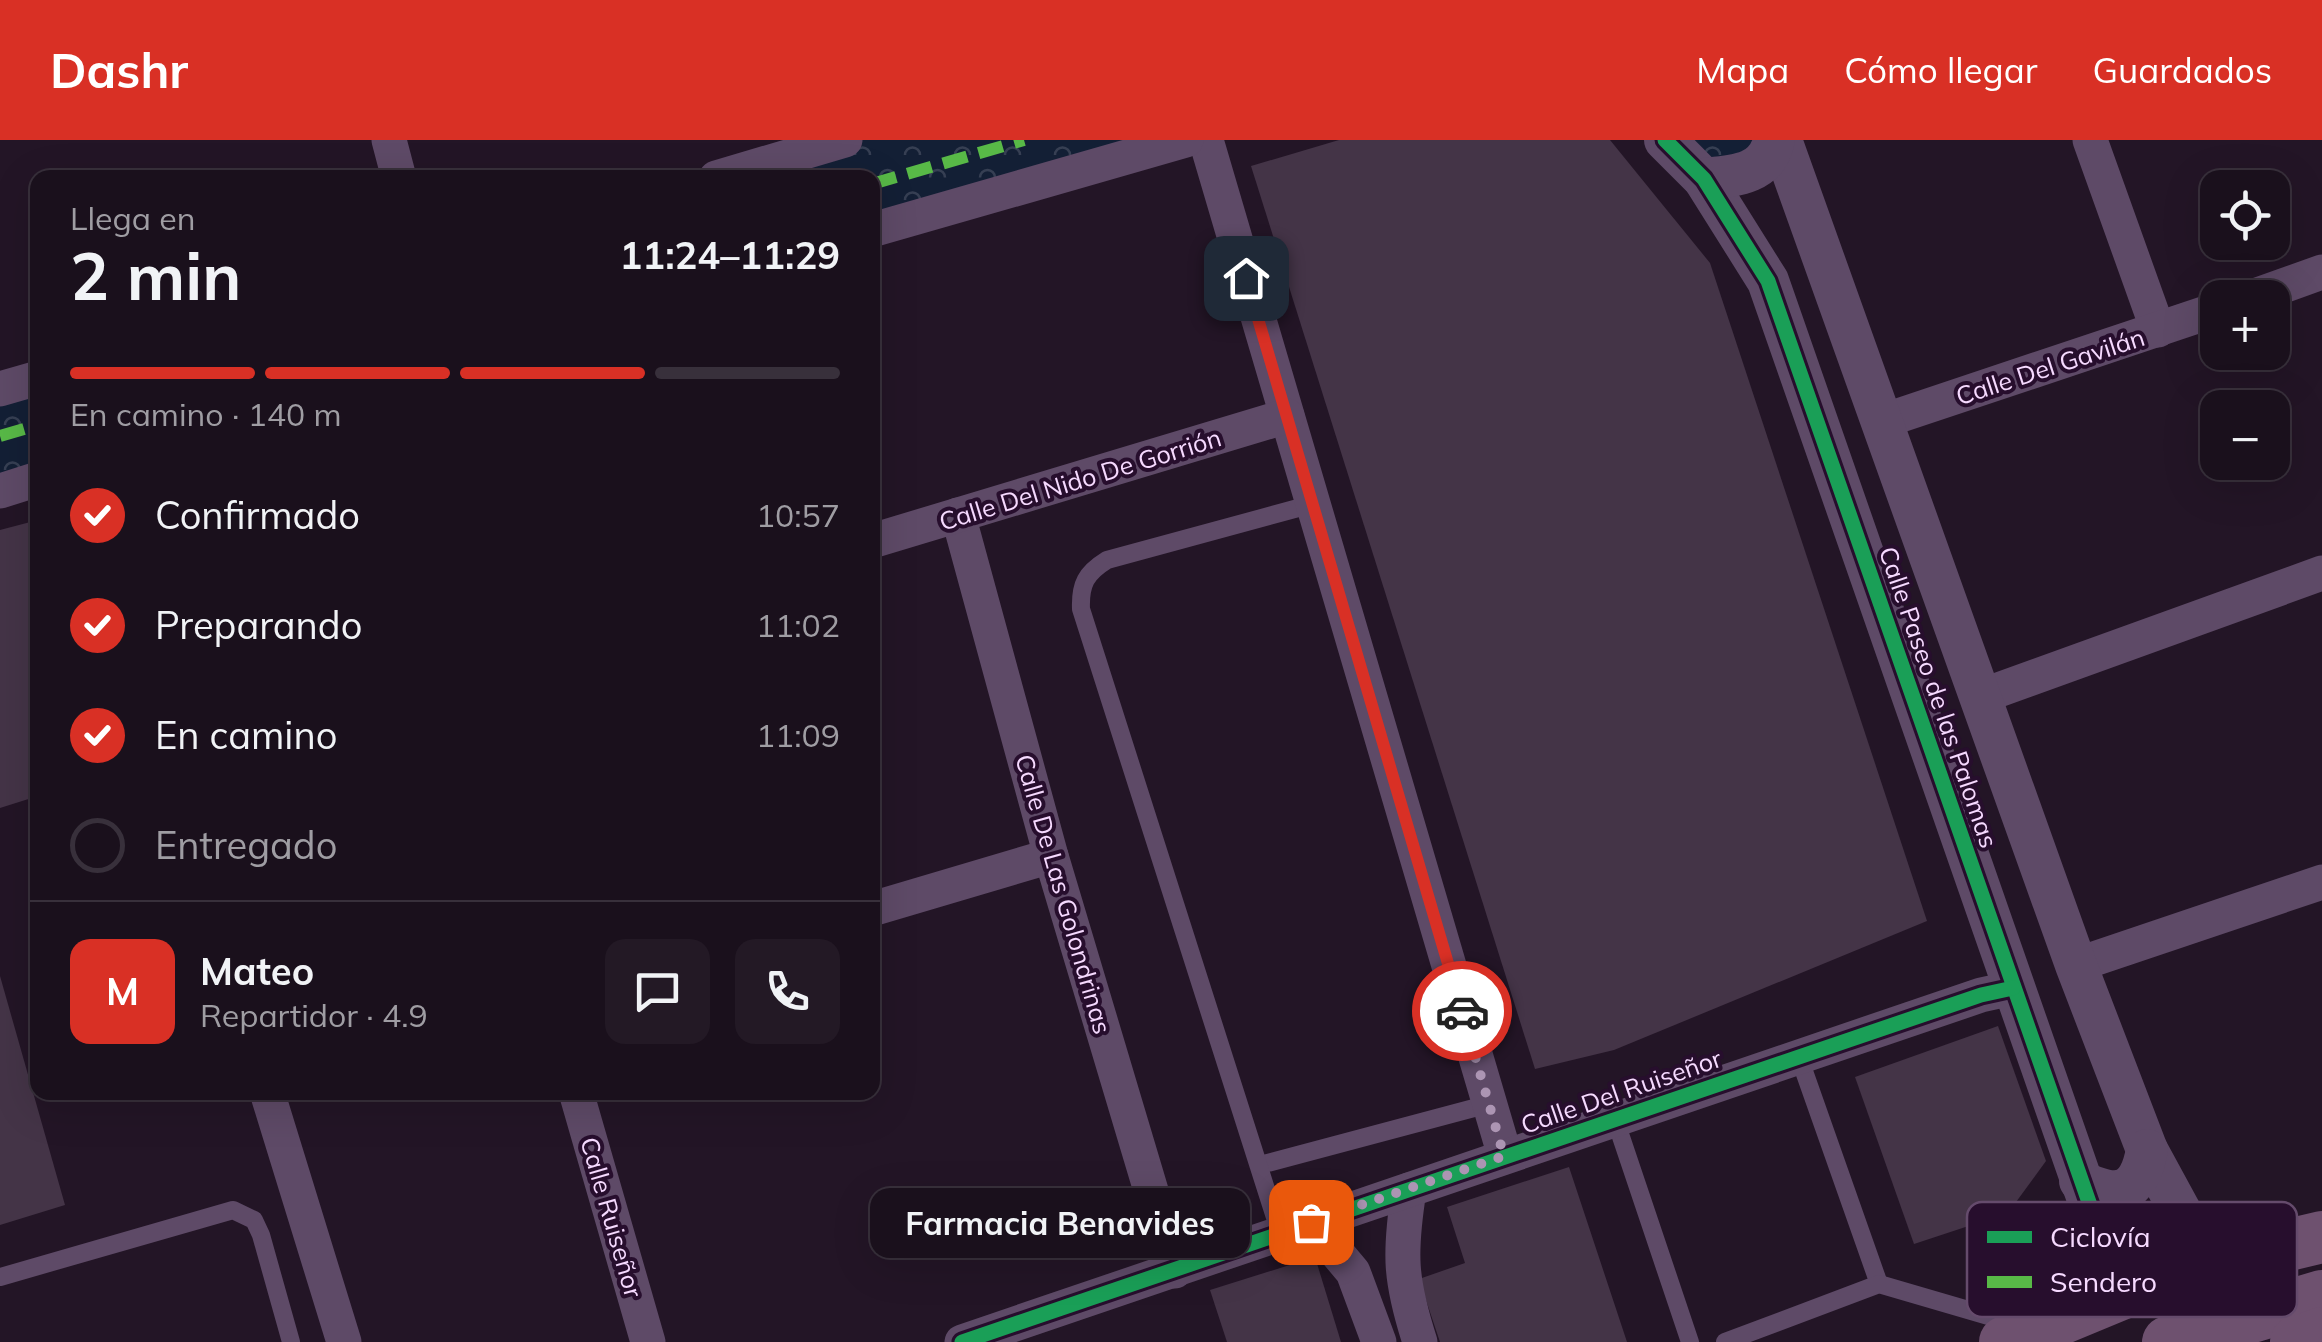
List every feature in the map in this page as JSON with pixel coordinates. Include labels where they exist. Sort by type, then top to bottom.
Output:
[{"type":"main road","points":[[2297,1244],[2322,1238]]},
{"type":"main road","points":[[2297,1303],[2322,1296]]},
{"type":"main road","points":[[2020,1336],[2066,1317]]},
{"type":"main road","points":[[2168,1342],[2252,1317]]},
{"type":"main road","points":[[2296,1342],[2322,1333]]},
{"type":"street","points":[[389,140],[397,170]]},
{"type":"street","points":[[743,170],[845,140]]},
{"type":"street","points":[[880,228],[1186,140]]},
{"type":"street","points":[[1206,140],[1504,1156]]},
{"type":"street","name":"Calle Paseo de las Palomas","points":[[1665,140],[1704,179],[1768,281],[2088,1202]]},
{"type":"street","points":[[1704,179],[1741,175],[1763,164],[1778,140]]},
{"type":"street","name":"Calle Paseo de las Palomas","points":[[1778,140],[1883,422],[2076,966],[2147,1150],[2175,1202]]},
{"type":"street","points":[[2090,140],[2158,330]]},
{"type":"street","points":[[2290,283],[2322,272]]},
{"type":"street","name":"Calle Del Gavilán","points":[[1883,422],[2200,315]]},
{"type":"street","points":[[0,389],[30,380]]},
{"type":"street","name":"Calle Del Nido De Gorrión","points":[[880,539],[1287,416]]},
{"type":"street","points":[[0,490],[30,481]]},
{"type":"street","name":"Calle De Las Golondrinas","points":[[958,515],[1051,856],[1176,1271]]},
{"type":"street","points":[[1978,697],[2322,573]]},
{"type":"street","points":[[880,906],[1051,856]]},
{"type":"street","points":[[2076,966],[2322,882]]},
{"type":"street","name":"Calle Del Ruiseñor","points":[[962,1342],[1980,995],[2013,988]]},
{"type":"street","points":[[269,1100],[344,1342]]},
{"type":"street","name":"Calle Ruiseñor","points":[[578,1100],[648,1342]]},
{"type":"street","points":[[2080,1180],[2111,1191],[2126,1190],[2138,1182],[2147,1150]]},
{"type":"street","points":[[1409,1190],[1401,1260],[1404,1293],[1420,1342]]},
{"type":"street","points":[[1296,1227],[1353,1272],[1380,1342]]},
{"type":"lane","points":[[1296,1227],[1260,1165],[1081,609],[1080,589],[1090,571],[1108,560],[1313,504]]},
{"type":"lane","points":[[1798,1057],[1879,1284]]},
{"type":"lane","points":[[1260,1165],[1490,1104]]},
{"type":"lane","points":[[1615,1119],[1690,1342]]},
{"type":"lane","points":[[0,1277],[232,1210],[254,1220],[262,1235],[291,1342]]},
{"type":"lane","points":[[1726,1342],[1879,1284],[1967,1316]]},
{"type":"lane","points":[[1968,1317],[2020,1336]]},
{"type":"green space","points":[[853,140],[1186,140],[880,228],[880,170],[749,170]]},
{"type":"green space","points":[[1665,140],[1774,140],[1741,175]]},
{"type":"green space","points":[[30,380],[30,481],[0,490],[0,389]]},
{"type":"building","points":[[1339,140],[1610,140],[1710,263],[1927,921],[1614,1050],[1535,1069],[1251,166]]},
{"type":"building","points":[[30,522],[30,799],[0,808],[0,530]]},
{"type":"building","points":[[0,976],[30,1082],[30,1100],[35,1100],[65,1205],[0,1225]]},
{"type":"building","points":[[1998,1026],[2046,1161],[2016,1202],[1967,1202],[1967,1227],[1914,1244],[1855,1077]]},
{"type":"building","points":[[1569,1167],[1627,1342],[1440,1342],[1419,1279],[1465,1263],[1447,1207]]},
{"type":"building","points":[[1315,1257],[1341,1342],[1227,1342],[1210,1290]]},
{"type":"marked path","points":[[880,182],[1024,140]]},
{"type":"marked path","points":[[0,436],[30,427]]},
{"type":"cycle path","points":[[1665,140],[1704,179],[1768,281],[2089,1202]]},
{"type":"cycle path","points":[[962,1342],[1981,995],[2013,988]]},
{"type":"way so far","points":[[1311,1222],[1504,1156],[1462,1011]]},
{"type":"place","name":"Farmacia Benavides","points":[[1311,1222]]},
{"type":"route","points":[[1246,278],[1462,1011]]}]
